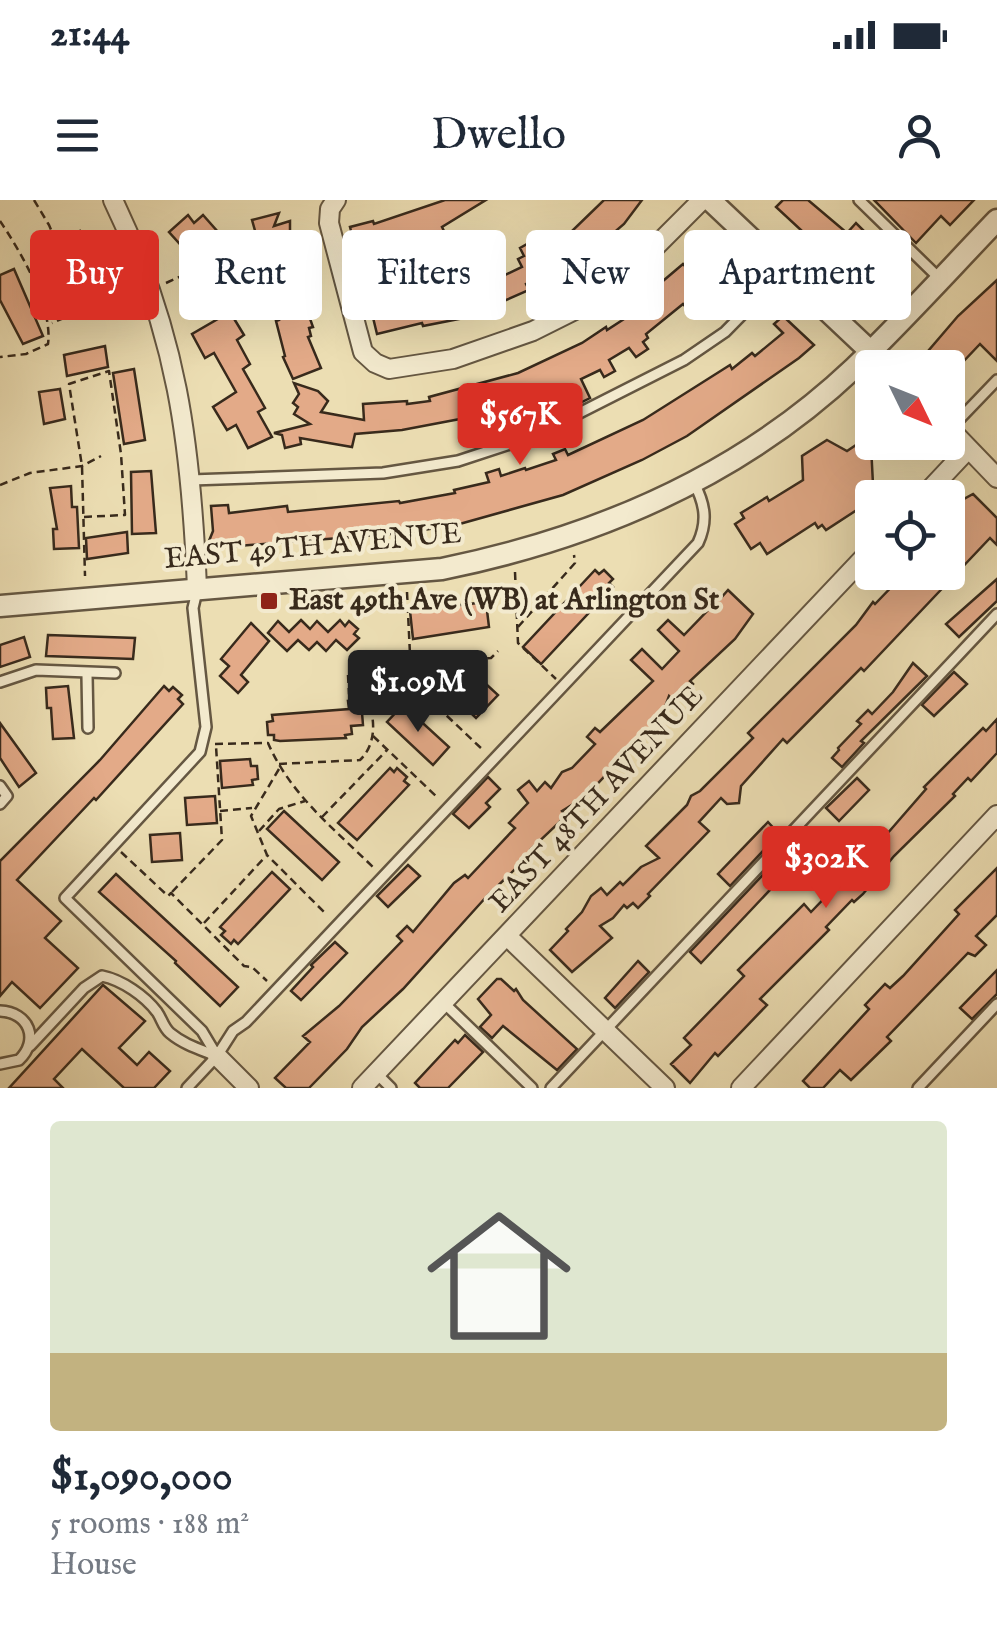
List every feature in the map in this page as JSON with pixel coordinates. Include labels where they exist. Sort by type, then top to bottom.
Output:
[{"type":"street","points":[[112,200],[144,268],[182,408],[197,588]]},
{"type":"street","points":[[333,204],[329,223],[362,352],[389,369],[453,359],[534,330],[582,307],[636,265],[702,200]]},
{"type":"street","points":[[710,200],[742,230]]},
{"type":"street","name":"EAST 49TH AVENUE","points":[[871,350],[997,220]]},
{"type":"street","points":[[837,320],[869,350]]},
{"type":"street","name":"EAST 49TH AVENUE","points":[[0,606],[442,570],[579,534],[694,482],[755,445],[808,407],[855,365]]},
{"type":"street","points":[[965,446],[997,478]]},
{"type":"street","points":[[939,480],[968,449]]},
{"type":"street","name":"EAST 48TH AVENUE","points":[[362,1088],[855,567]]},
{"type":"street","points":[[741,1088],[995,820]]},
{"type":"street","points":[[506,936],[666,1088]]},
{"type":"street","points":[[217,1056],[249,1088]]},
{"type":"lane","points":[[859,200],[940,279]]},
{"type":"lane","points":[[191,480],[383,473],[458,461],[534,436],[684,360],[737,320]]},
{"type":"lane","points":[[965,412],[997,380]]},
{"type":"lane","points":[[187,1088],[217,1056],[233,1031],[246,1022],[698,543],[705,527],[703,501],[694,482]]},
{"type":"lane","points":[[197,588],[194,608],[206,727],[200,752],[65,898],[202,1031],[217,1056]]},
{"type":"lane","points":[[551,1088],[997,614]]},
{"type":"lane","points":[[0,682],[36,670],[114,674]]},
{"type":"lane","points":[[86,674],[88,728]]},
{"type":"lane","points":[[0,786],[6,796],[0,804]]},
{"type":"lane","points":[[0,1064],[19,1060],[84,988],[102,976],[132,989],[157,1012],[166,1030],[184,1043],[217,1056]]},
{"type":"lane","points":[[443,1002],[532,1088]]},
{"type":"lane","points":[[918,1088],[997,1004]]},
{"type":"lane","points":[[0,1011],[9,1011],[24,1020],[30,1046]]},
{"type":"lane","points":[[376,1073],[391,1088]]},
{"type":"path","points":[[34,200],[51,230]]},
{"type":"path","points":[[0,221],[16,246],[51,324],[48,344],[26,354],[0,358]]},
{"type":"path","points":[[164,284],[179,277]]},
{"type":"path","points":[[51,324],[62,320]]},
{"type":"path","points":[[84,517],[125,515],[109,371],[68,384],[82,466],[84,576]]},
{"type":"path","points":[[86,376],[88,384]]},
{"type":"path","points":[[0,485],[30,473],[82,466],[101,456]]},
{"type":"path","points":[[102,509],[103,516]]},
{"type":"path","points":[[518,627],[575,563],[574,555]]},
{"type":"path","points":[[515,572],[518,644],[564,686]]},
{"type":"path","points":[[407,592],[410,678],[483,750]]},
{"type":"path","points":[[348,676],[348,694],[397,690],[424,663],[491,658],[498,651]]},
{"type":"path","points":[[278,766],[360,760],[368,752],[373,707],[362,693]]},
{"type":"path","points":[[372,735],[438,798]]},
{"type":"path","points":[[203,740],[216,744],[268,743],[278,766],[304,801],[374,868]]},
{"type":"path","points":[[113,845],[168,896],[222,840],[216,744]]},
{"type":"path","points":[[322,817],[387,750]]},
{"type":"path","points":[[278,766],[251,816],[267,855],[329,917]]},
{"type":"path","points":[[258,832],[279,809],[304,801]]},
{"type":"path","points":[[220,812],[254,808]]},
{"type":"path","points":[[204,923],[267,855]]},
{"type":"path","points":[[171,893],[244,966],[252,967],[268,982]]},
{"type":"building","points":[[445,200],[486,200],[442,227],[444,230],[350,227],[373,221],[374,224]]},
{"type":"building","points":[[604,200],[642,200],[617,230],[573,230]]},
{"type":"building","points":[[783,200],[808,200],[843,230],[801,230],[776,207]]},
{"type":"building","points":[[874,200],[974,200],[950,225],[941,216],[916,243],[911,230],[903,230]]},
{"type":"building","points":[[279,213],[274,226],[290,221],[290,230],[255,230],[252,220]]},
{"type":"building","points":[[188,215],[194,223],[203,215],[216,230],[179,230],[179,243],[169,232]]},
{"type":"building","points":[[526,245],[526,291],[506,300],[506,274],[522,267],[518,259],[524,256],[520,248]]},
{"type":"building","points":[[683,264],[684,305],[664,319],[664,280]]},
{"type":"building","points":[[14,269],[30,306],[30,320],[36,320],[43,336],[23,344],[0,300],[0,275]]},
{"type":"building","points":[[997,280],[997,361],[980,344],[965,360],[965,350],[929,350]]},
{"type":"building","points":[[216,320],[235,320],[244,335],[237,340],[250,364],[243,369],[265,408],[258,412],[272,437],[248,448],[236,425],[227,430],[213,407],[236,392],[214,353],[205,358],[192,334]]},
{"type":"building","points":[[311,320],[313,327],[309,328],[308,337],[321,368],[293,379],[283,357],[276,321]]},
{"type":"building","points":[[374,320],[454,320],[423,326],[422,323],[377,334]]},
{"type":"building","points":[[622,320],[663,320],[646,334],[648,338],[643,342],[648,349],[636,357],[629,348],[609,360],[615,371],[604,377],[600,370],[581,379],[590,398],[574,406],[567,405],[563,398],[539,409],[532,394],[460,419],[355,434],[352,447],[300,438],[301,444],[285,448],[282,435],[274,433],[310,424],[294,414],[298,407],[293,403],[299,394],[294,383],[318,391],[328,401],[321,412],[364,420],[363,404],[430,401],[429,397],[518,373],[582,343],[606,327],[607,330]]},
{"type":"building","points":[[787,320],[814,345],[687,436],[563,495],[456,525],[403,533],[213,548],[209,541],[213,531],[211,506],[228,505],[229,513],[287,506],[288,512],[400,503],[489,482],[486,473],[499,469],[501,476],[556,460],[553,454],[565,449],[568,455],[643,420],[730,365],[732,369],[752,353],[755,356],[783,333],[774,324]]},
{"type":"building","points":[[105,346],[108,367],[67,376],[64,355]]},
{"type":"building","points":[[134,369],[145,440],[124,444],[113,373]]},
{"type":"building","points":[[60,389],[65,419],[44,424],[39,392]]},
{"type":"building","points":[[827,440],[847,451],[855,446],[855,460],[872,460],[873,480],[855,480],[855,511],[826,530],[815,523],[767,554],[760,543],[751,549],[735,524],[744,518],[741,513],[803,480],[802,456]]},
{"type":"building","points":[[151,471],[156,533],[132,534],[131,472]]},
{"type":"building","points":[[71,486],[72,507],[77,507],[79,548],[54,549],[53,529],[57,529],[50,488]]},
{"type":"building","points":[[973,494],[997,518],[997,545],[990,538],[965,564],[965,498]]},
{"type":"building","points":[[127,532],[128,553],[87,559],[86,538]]},
{"type":"building","points":[[595,570],[599,574],[604,570],[613,579],[609,583],[613,587],[541,664],[523,647]]},
{"type":"building","points":[[997,579],[997,601],[959,637],[946,624]]},
{"type":"building","points":[[728,590],[753,614],[735,639],[690,681],[693,684],[682,695],[673,700],[669,696],[662,715],[586,796],[562,811],[566,816],[403,989],[362,1027],[347,1049],[309,1088],[286,1088],[275,1078],[310,1042],[303,1036],[339,1006],[402,941],[397,936],[407,926],[413,932],[454,883],[465,875],[468,878],[515,828],[509,823],[528,803],[518,790],[529,781],[537,791],[545,782],[551,788],[562,772],[572,768],[595,744],[587,737],[595,728],[600,732],[653,681],[631,660],[642,649],[662,669],[679,651],[658,630],[668,620],[684,635],[709,609],[704,605],[714,594],[720,599]]},
{"type":"building","points":[[889,590],[941,590],[864,671],[861,668],[787,743],[783,739],[741,786],[739,803],[727,804],[721,798],[699,822],[709,831],[638,908],[633,903],[627,908],[624,905],[600,926],[612,938],[572,972],[550,950],[591,896],[601,888],[607,895],[641,867],[659,858],[646,846],[687,805],[691,796],[753,738],[748,733]]},
{"type":"building","points":[[486,602],[489,627],[413,639],[410,611]]},
{"type":"building","points":[[301,620],[310,629],[317,621],[328,632],[340,620],[345,626],[349,621],[358,629],[354,634],[359,638],[347,650],[336,640],[326,651],[317,642],[309,650],[298,640],[287,651],[268,633],[278,621],[289,632]]},
{"type":"building","points":[[251,623],[269,641],[241,675],[248,682],[238,693],[220,676],[229,666],[221,659]]},
{"type":"building","points":[[48,635],[135,638],[133,659],[46,656]]},
{"type":"building","points":[[24,637],[30,657],[0,667],[0,645]]},
{"type":"building","points":[[913,663],[927,676],[861,741],[864,743],[842,767],[832,758],[838,748],[861,724],[857,721],[868,710],[872,714],[893,692]]},
{"type":"building","points":[[954,672],[967,684],[934,716],[922,705]]},
{"type":"building","points":[[474,673],[498,695],[476,718],[453,696]]},
{"type":"building","points":[[68,686],[74,738],[53,739],[46,688]]},
{"type":"building","points":[[164,686],[169,691],[173,687],[182,695],[178,699],[183,704],[17,880],[61,921],[45,938],[78,968],[40,1008],[12,982],[0,996],[0,861],[100,760]]},
{"type":"building","points":[[361,700],[363,725],[351,726],[352,734],[345,735],[346,738],[280,741],[268,735],[267,722],[273,721],[272,715],[349,709],[348,701]]},
{"type":"building","points":[[403,705],[449,747],[433,765],[387,722]]},
{"type":"building","points":[[997,719],[997,753],[971,781],[968,778],[863,894],[826,927],[829,930],[760,999],[767,1005],[718,1056],[715,1053],[690,1083],[671,1064],[691,1045],[684,1038],[744,976],[738,970],[804,904],[811,912],[837,885],[823,872],[831,863],[834,865],[845,853],[854,862],[876,838],[880,842],[924,787]]},
{"type":"building","points":[[0,723],[36,773],[19,787],[0,758]]},
{"type":"building","points":[[250,759],[251,766],[257,766],[258,779],[252,780],[253,785],[222,788],[220,761]]},
{"type":"building","points":[[390,768],[394,772],[397,768],[409,785],[357,840],[338,823]]},
{"type":"building","points":[[488,777],[500,789],[486,803],[490,807],[469,828],[453,814]]},
{"type":"building","points":[[857,778],[869,790],[839,821],[826,808]]},
{"type":"building","points":[[215,796],[217,823],[187,825],[185,798]]},
{"type":"building","points":[[284,811],[339,862],[322,880],[267,829]]},
{"type":"building","points":[[768,822],[779,834],[730,886],[718,874]]},
{"type":"building","points":[[180,833],[182,860],[152,862],[150,835]]},
{"type":"building","points":[[791,845],[802,856],[701,963],[690,952]]},
{"type":"building","points":[[408,865],[420,876],[388,907],[377,896]]},
{"type":"building","points":[[997,868],[997,915],[976,936],[986,945],[975,956],[968,953],[851,1080],[840,1070],[823,1088],[810,1088],[803,1081],[869,1009],[865,1005],[885,984],[890,988],[903,976],[959,914],[955,910]]},
{"type":"building","points":[[272,872],[290,889],[238,944],[234,940],[231,944],[221,935],[225,931],[220,927]]},
{"type":"building","points":[[116,874],[238,987],[220,1006],[99,892]]},
{"type":"building","points":[[335,942],[347,953],[301,1000],[291,991]]},
{"type":"building","points":[[638,961],[649,972],[615,1008],[605,998]]},
{"type":"building","points":[[997,970],[997,994],[972,1019],[960,1008]]},
{"type":"building","points":[[497,979],[516,989],[577,1049],[557,1070],[503,1026],[492,1038],[480,1027],[491,1015],[478,999]]},
{"type":"building","points":[[103,985],[145,1021],[119,1048],[137,1065],[149,1052],[170,1071],[154,1088],[124,1088],[82,1049],[54,1079],[63,1088],[9,1088]]},
{"type":"building","points":[[465,1035],[483,1052],[448,1088],[420,1088],[415,1083],[455,1040],[458,1043]]},
{"type":"place","name":"East 49th Ave (WB) at Arlington St","points":[[269,601]]}]
